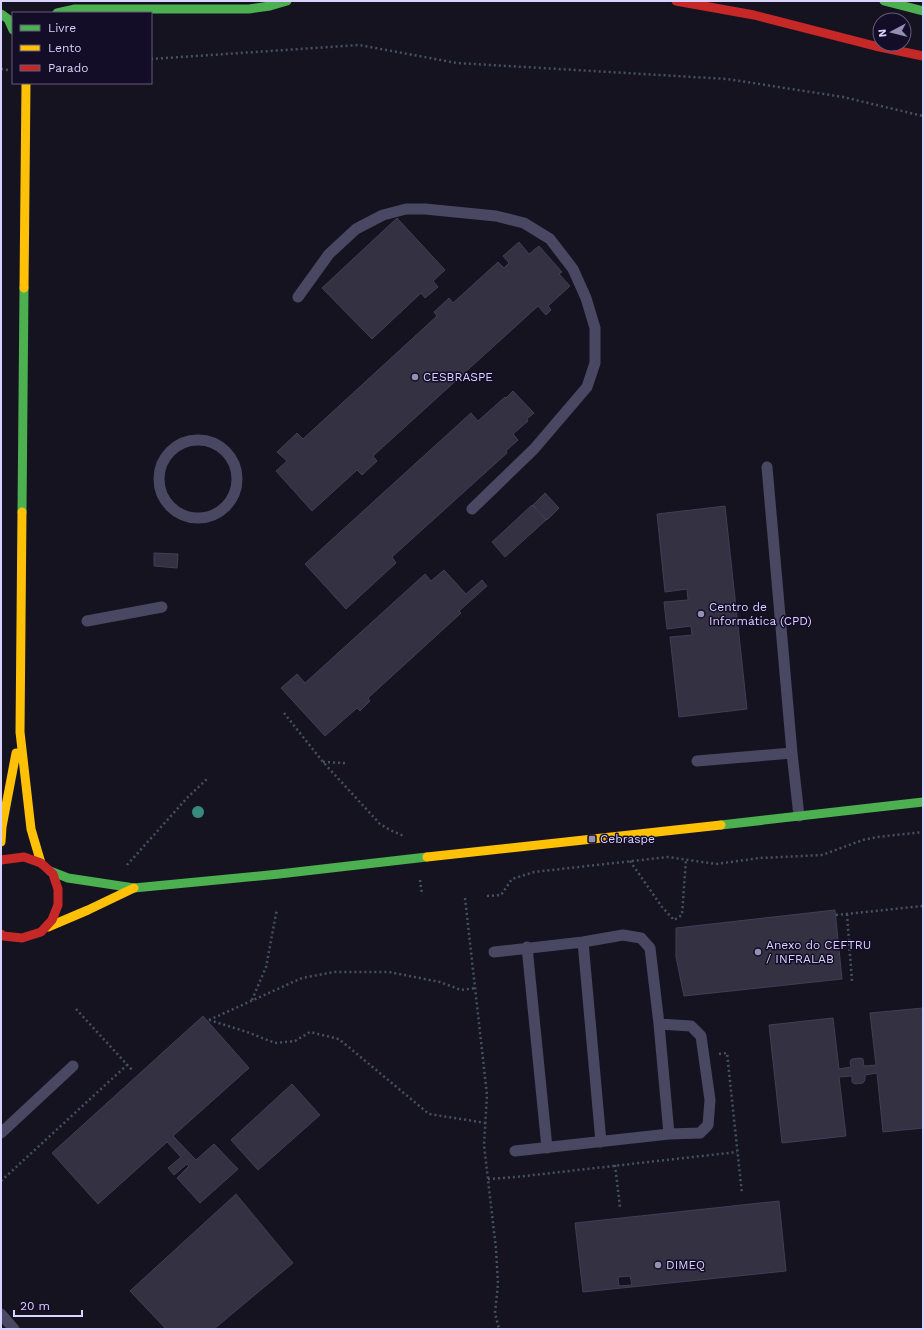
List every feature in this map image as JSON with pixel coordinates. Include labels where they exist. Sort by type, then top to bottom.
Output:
[{"type":"main road","points":[[62,12],[75,9],[249,9],[270,6],[287,1]]},
{"type":"main road","points":[[676,1],[754,15],[875,46],[923,56]]},
{"type":"main road","points":[[884,1],[923,11]]},
{"type":"main road","points":[[1,14],[8,19],[12,28]]},
{"type":"main road","points":[[26,84],[20,732],[31,829],[41,863]]},
{"type":"main road","points":[[1,842],[2,826],[20,732]]},
{"type":"main road","points":[[50,871],[68,878],[134,888],[279,874],[923,802]]},
{"type":"main road","points":[[1,860],[14,856],[28,857],[41,863],[50,871],[56,880],[60,900],[56,914],[48,927]]},
{"type":"main road","points":[[7,945],[36,935],[48,927],[134,888]]},
{"type":"main road","points":[[1,934],[3,936],[24,939]]},
{"type":"lane","points":[[298,297],[329,254],[356,229],[383,215],[406,209],[425,208],[496,216],[524,223],[550,239],[572,269],[586,298],[594,328],[595,363],[587,387],[534,449],[472,509]]},
{"type":"lane","points":[[193,440],[206,441],[218,445],[228,454],[234,464],[238,477],[236,490],[230,502],[221,511],[210,517],[197,518],[184,516],[173,509],[165,500],[160,488],[160,475],[163,463],[170,452],[181,444],[193,440]]},
{"type":"lane","points":[[767,467],[799,816]]},
{"type":"lane","points":[[87,621],[162,607]]},
{"type":"lane","points":[[697,761],[792,752]]},
{"type":"lane","points":[[494,952],[527,947],[583,942],[623,935],[641,938],[650,948],[659,1024],[669,1134]]},
{"type":"lane","points":[[583,942],[601,1142]]},
{"type":"lane","points":[[527,947],[547,1148]]},
{"type":"lane","points":[[515,1151],[669,1134],[700,1133],[708,1125],[710,1100],[705,1055],[701,1036],[692,1026],[659,1024]]},
{"type":"lane","points":[[1,1133],[73,1066]]},
{"type":"lane","points":[[1,1314],[14,1329]]},
{"type":"path","points":[[152,59],[359,46],[457,63],[727,79],[842,97],[923,116]]},
{"type":"path","points":[[1,69],[7,70]]},
{"type":"path","points":[[284,713],[323,762],[380,824],[403,836],[414,837],[416,841],[422,895]]},
{"type":"path","points":[[323,762],[345,763]]},
{"type":"path","points":[[109,884],[172,814],[208,778]]},
{"type":"path","points":[[487,896],[501,895],[512,879],[523,875],[630,860],[668,857],[716,864],[760,858],[822,855],[863,840],[923,832]]},
{"type":"path","points":[[630,860],[662,907],[674,920],[682,915],[686,859]]},
{"type":"path","points":[[465,898],[487,1095],[484,1145],[496,1249],[498,1284],[495,1313],[499,1329]]},
{"type":"path","points":[[836,915],[923,906]]},
{"type":"path","points":[[252,1001],[266,968],[277,909]]},
{"type":"path","points":[[847,914],[852,981]]},
{"type":"path","points":[[475,988],[461,990],[440,982],[389,972],[334,972],[302,978],[209,1020],[275,1043],[295,1041],[310,1032],[338,1039],[429,1114],[486,1123]]},
{"type":"path","points":[[76,1009],[132,1070]]},
{"type":"path","points":[[705,1055],[727,1053],[742,1194]]},
{"type":"path","points":[[1,1181],[127,1065]]},
{"type":"path","points":[[488,1179],[737,1152]]},
{"type":"path","points":[[614,1165],[620,1207]]},
{"type":"building","points":[[397,218],[445,270],[433,281],[438,287],[425,298],[421,293],[372,339],[322,288]]},
{"type":"building","name":"CESBRASPE","points":[[519,242],[529,254],[539,246],[562,272],[559,274],[570,286],[548,306],[551,310],[546,315],[538,306],[373,456],[377,461],[362,475],[357,470],[312,511],[276,471],[287,461],[277,452],[297,433],[303,439],[437,316],[434,312],[449,298],[453,303],[498,262],[504,268],[509,263],[503,256]]},
{"type":"building","points":[[513,391],[534,413],[527,419],[528,421],[513,434],[518,440],[506,451],[507,453],[392,557],[396,563],[346,609],[305,564],[471,413],[478,421]]},
{"type":"building","points":[[545,493],[559,508],[547,520],[533,505]]},
{"type":"building","points":[[532,505],[546,520],[505,557],[492,542]]},
{"type":"building","name":"Centro de Informática (CPD)","points":[[725,506],[747,709],[679,717],[670,637],[692,635],[691,626],[667,629],[664,602],[688,600],[687,589],[665,592],[657,514]]},
{"type":"building","points":[[154,553],[178,554],[177,568],[154,566]]},
{"type":"building","points":[[444,570],[466,594],[482,580],[487,586],[459,611],[461,613],[368,698],[370,701],[360,711],[357,708],[325,736],[281,688],[297,674],[305,683],[425,574],[431,581]]},
{"type":"building","name":"Anexo do CEFTRU / INFRALAB","points":[[835,910],[842,979],[684,996],[676,957],[676,928]]},
{"type":"building","points":[[923,1008],[923,1128],[883,1132],[877,1073],[865,1075],[865,1080],[863,1083],[855,1084],[852,1082],[852,1076],[839,1077],[846,1136],[782,1143],[769,1025],[833,1018],[839,1069],[851,1067],[850,1061],[852,1059],[860,1058],[863,1059],[864,1066],[876,1065],[870,1013]]},
{"type":"building","points":[[203,1016],[249,1068],[173,1136],[196,1160],[214,1144],[238,1169],[200,1203],[177,1178],[189,1166],[187,1164],[174,1175],[168,1168],[181,1157],[167,1142],[98,1204],[52,1153]]},
{"type":"building","points":[[292,1084],[320,1115],[258,1170],[231,1140]]},
{"type":"building","points":[[236,1194],[293,1263],[214,1329],[166,1329],[130,1291]]},
{"type":"building","points":[[779,1201],[786,1271],[583,1292],[575,1223]],"holes":[[[630,1276],[632,1285],[619,1286],[618,1277]]]},
{"type":"traffic: fast","points":[[62,12],[75,9],[249,9],[270,6],[287,1]]},
{"type":"traffic: fast","points":[[884,1],[923,11]]},
{"type":"traffic: fast","points":[[1,14],[8,19],[12,28]]},
{"type":"traffic: fast","points":[[22,512],[24,288]]},
{"type":"traffic: fast","points":[[721,825],[923,802]]},
{"type":"traffic: fast","points":[[50,871],[68,878],[134,888],[279,874],[427,857]]},
{"type":"traffic: slow","points":[[24,288],[26,84]]},
{"type":"traffic: slow","points":[[22,512],[20,732],[31,829],[41,863]]},
{"type":"traffic: slow","points":[[1,842],[2,827],[16,753]]},
{"type":"traffic: slow","points":[[427,857],[721,825]]},
{"type":"traffic: slow","points":[[48,927],[134,888]]},
{"type":"traffic: jam","points":[[676,1],[754,15],[875,46],[923,56]]},
{"type":"traffic: jam","points":[[1,860],[24,857],[41,863],[53,874],[58,889],[58,905],[52,920],[41,932],[22,938],[3,936],[1,934]]},
{"type":"place","name":"CESBRASPE","points":[[415,377]]},
{"type":"place","name":"Centro de Informática (CPD)","points":[[701,614]]},
{"type":"place","name":"Cebraspe","points":[[592,839]]},
{"type":"place","name":"Anexo do CEFTRU / INFRALAB","points":[[758,952]]},
{"type":"place","name":"DIMEQ","points":[[658,1265]]}]
